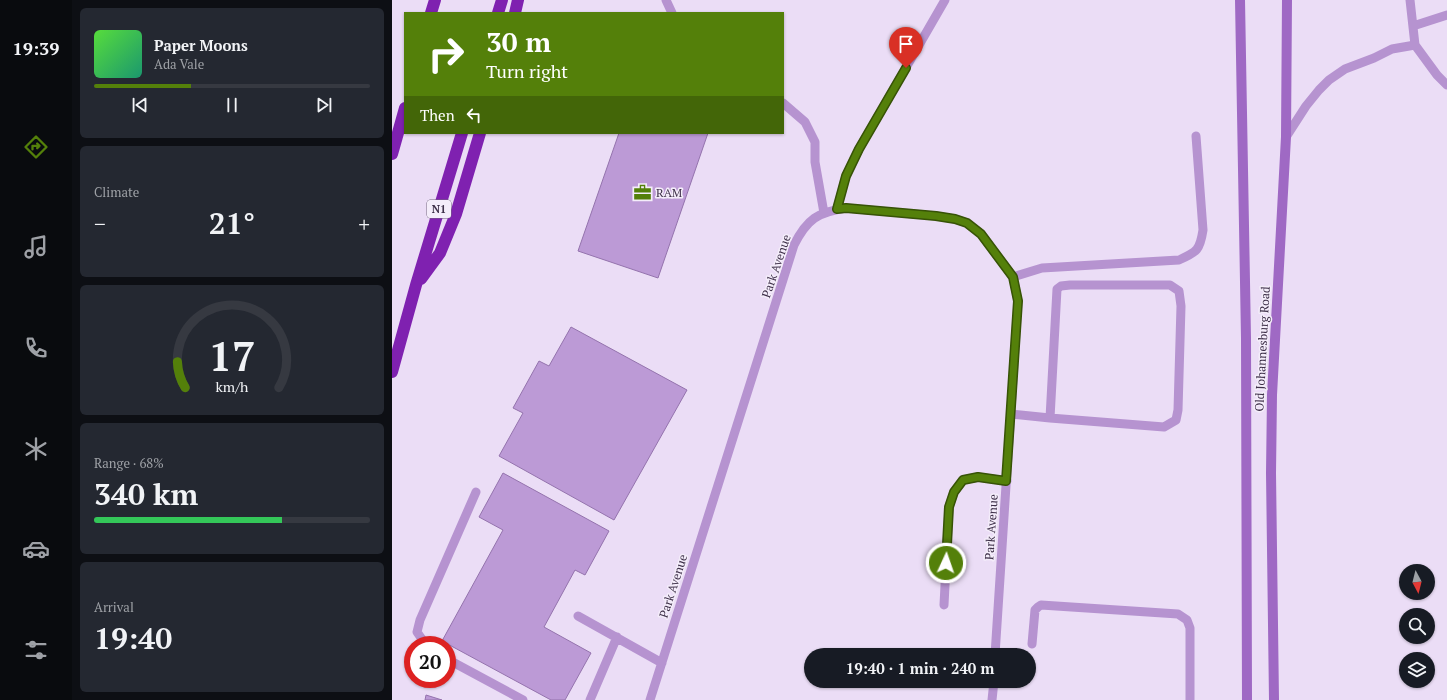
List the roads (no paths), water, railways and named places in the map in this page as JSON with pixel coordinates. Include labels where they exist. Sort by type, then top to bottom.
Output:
[{"type":"highway","points":[[431,12],[435,0]]},
{"type":"highway","points":[[498,12],[502,0]]},
{"type":"highway","points":[[515,12],[518,0]]},
{"type":"highway","points":[[392,154],[404,112]]},
{"type":"highway","name":"N1","points":[[392,372],[416,285],[462,134]]},
{"type":"highway","points":[[416,285],[440,253],[456,214],[480,134]]},
{"type":"main road","name":"Old Johannesburg Road","points":[[1240,0],[1246,338],[1247,700]]},
{"type":"main road","name":"Old Johannesburg Road","points":[[1274,700],[1271,466],[1272,395],[1286,137],[1287,0]]},
{"type":"lane","points":[[666,0],[672,12]]},
{"type":"lane","points":[[837,209],[846,176],[859,149],[945,0]]},
{"type":"lane","points":[[1410,0],[1415,45],[1437,75],[1447,85]]},
{"type":"lane","points":[[1412,26],[1447,15]]},
{"type":"lane","points":[[1286,137],[1310,101],[1329,80],[1345,69],[1374,58],[1392,49],[1415,45]]},
{"type":"lane","points":[[784,104],[805,122],[815,142],[815,162],[824,213]]},
{"type":"lane","points":[[1013,277],[1042,268],[1178,260],[1193,254],[1201,243],[1203,230],[1196,136]]},
{"type":"lane","name":"Park Avenue","points":[[650,700],[794,245],[801,232],[809,222],[819,214],[837,209],[846,208],[936,216],[955,219],[967,223],[981,234],[1013,277],[1018,301],[995,648]]},
{"type":"lane","points":[[1011,414],[1050,418],[1164,427],[1176,420],[1178,410],[1181,306],[1179,291],[1170,285],[1061,286],[1058,289],[1050,418]]},
{"type":"lane","points":[[944,605],[949,507],[954,492],[963,480],[978,477],[1006,481]]},
{"type":"lane","points":[[420,636],[417,632],[420,620],[476,492]]},
{"type":"lane","points":[[1032,644],[1035,610],[1041,605],[1178,614],[1187,620],[1190,628],[1190,700]]},
{"type":"lane","points":[[578,616],[662,663]]},
{"type":"lane","points":[[590,700],[617,638]]},
{"type":"lane","points":[[456,664],[523,700]]},
{"type":"lane","points":[[992,700],[993,688]]},
{"type":"place","name":"RAM","points":[[643,192]]}]
